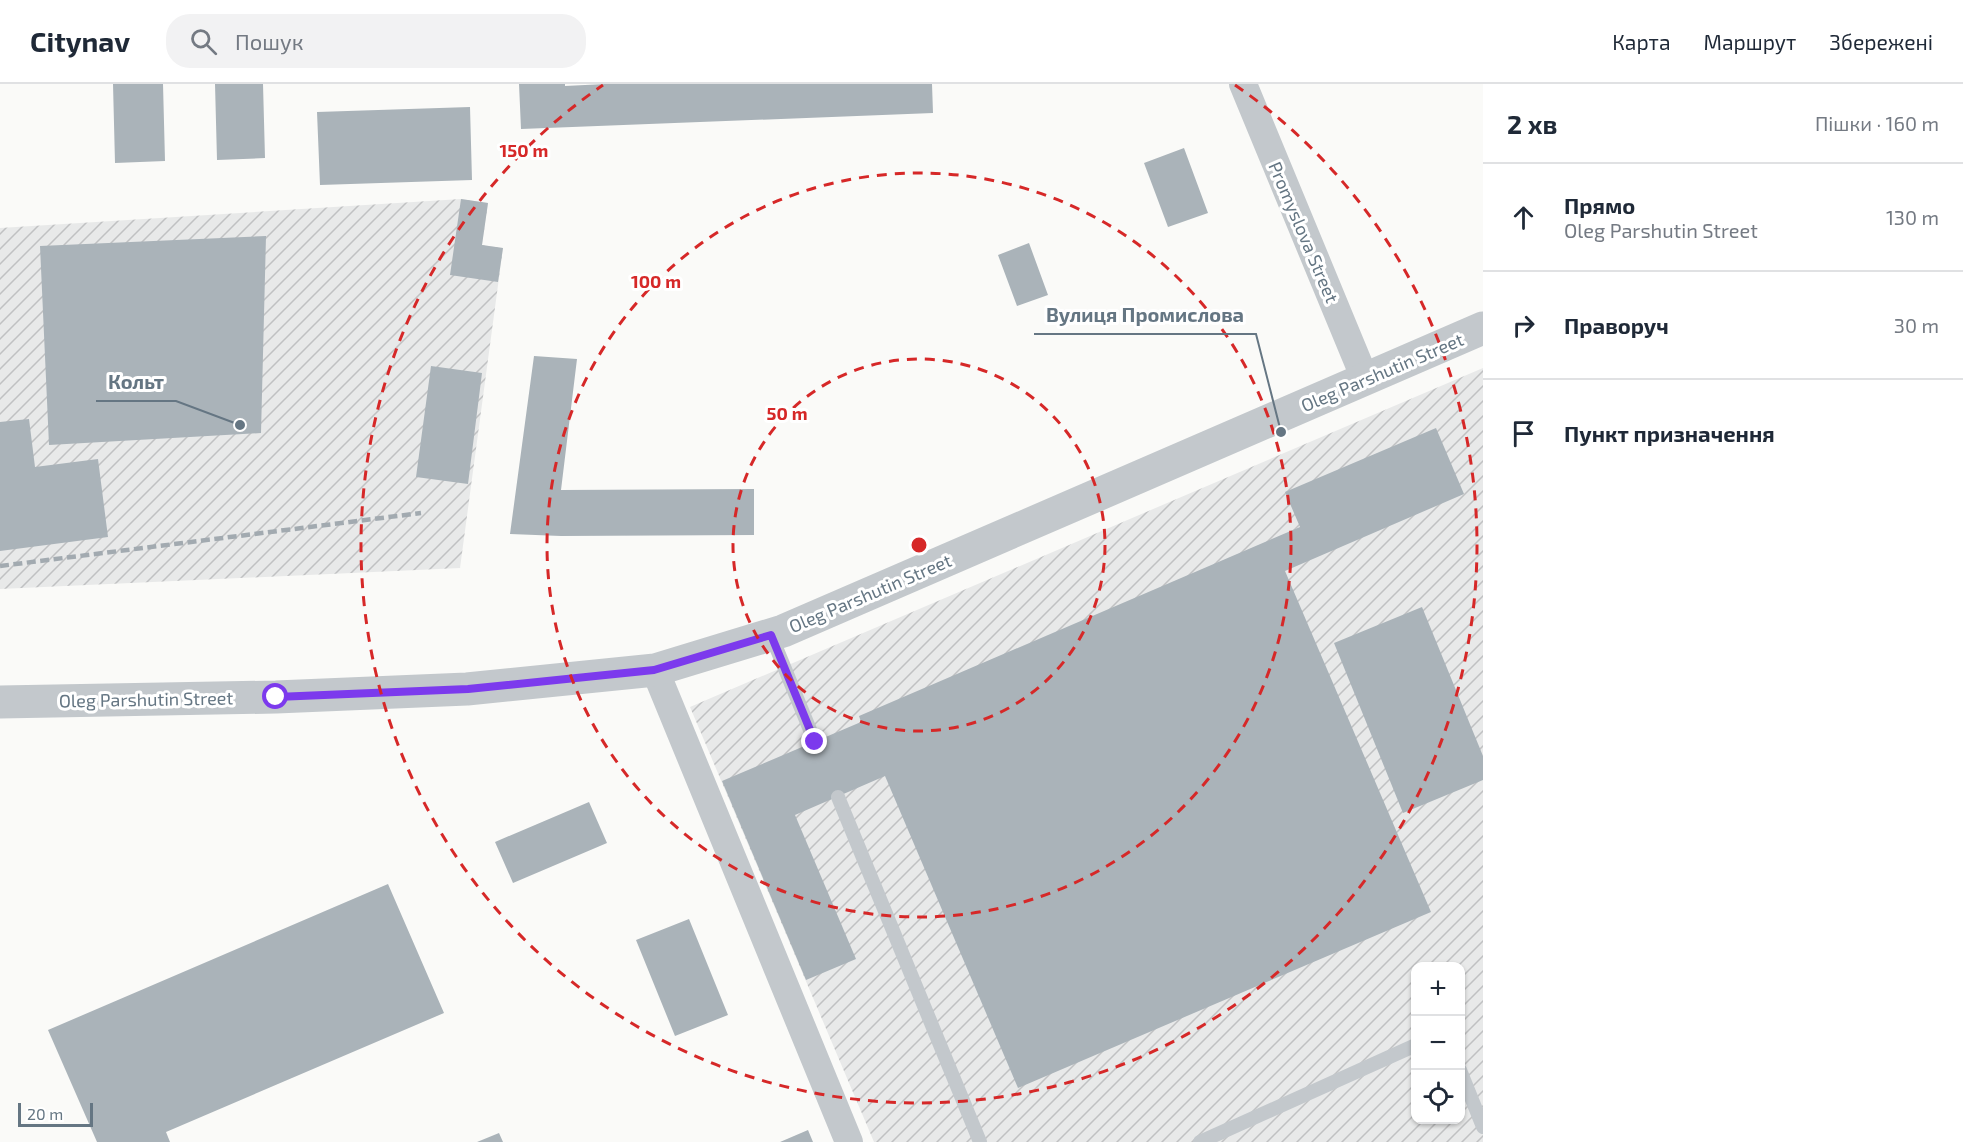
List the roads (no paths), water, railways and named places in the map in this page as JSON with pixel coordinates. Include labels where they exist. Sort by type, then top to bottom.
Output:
[{"type":"street","name":"Promyslova Street","points":[[1243,84],[1365,379]]},
{"type":"street","name":"Oleg Parshutin Street","points":[[0,702],[276,697],[468,689],[654,670],[771,635],[1483,328]]},
{"type":"street","points":[[654,670],[849,1142]]},
{"type":"lane","points":[[771,635],[815,742]]},
{"type":"lane","points":[[838,797],[980,1142]]},
{"type":"lane","points":[[1200,1142],[1411,1047]]},
{"type":"lane","points":[[1465,1080],[1483,1127]]},
{"type":"railway","points":[[0,566],[421,513]]},
{"type":"place","name":"Кольт","points":[[240,425]]},
{"type":"place","name":"Вулиця Промислова","points":[[1281,432]]}]
